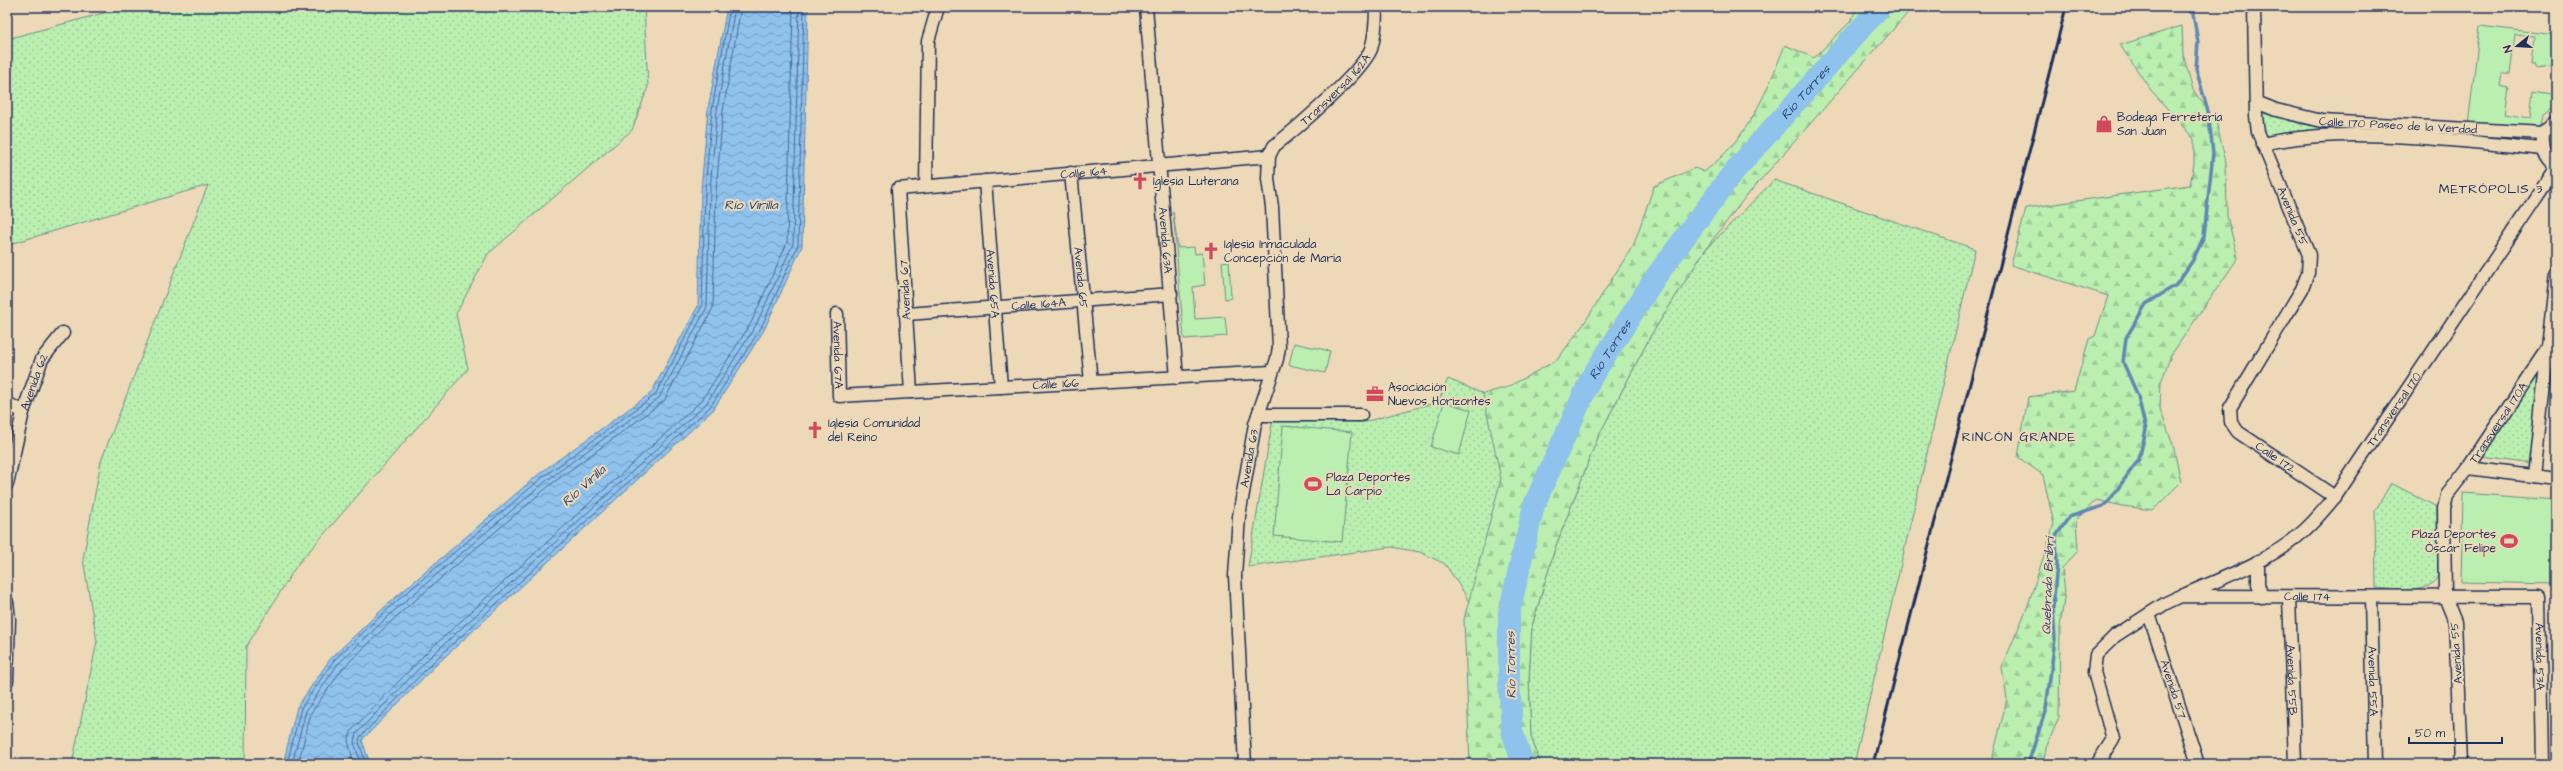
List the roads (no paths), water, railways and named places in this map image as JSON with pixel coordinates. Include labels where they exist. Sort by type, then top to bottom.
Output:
[{"type":"street","points":[[926,186],[928,41],[938,7]]},
{"type":"street","name":"Avenida 63A","points":[[1146,7],[1161,165],[1177,378]]},
{"type":"street","name":"Avenida 55","points":[[2230,408],[2302,289],[2308,273],[2307,249],[2258,132],[2254,7]]},
{"type":"street","name":"Transversal 162A","points":[[1269,156],[1274,146],[1358,68],[1370,50],[1375,32],[1376,8]]},
{"type":"street","name":"Calle 170 Paseo de la Verdad","points":[[2256,102],[2276,110],[2322,121],[2543,134]]},
{"type":"street","points":[[2556,121],[2543,134],[2543,149],[2547,160],[2556,168]]},
{"type":"street","name":"Calle 170 Paseo de la Verdad","points":[[2262,144],[2288,138],[2342,136],[2407,138],[2543,149]]},
{"type":"street","name":"Calle 164","points":[[898,189],[1269,156]]},
{"type":"street","name":"Avenida 63","points":[[1245,764],[1235,576],[1239,516],[1258,415],[1272,372],[1278,359],[1279,347],[1272,207],[1268,179],[1269,156]]},
{"type":"street","name":"Transversal 170","points":[[2181,596],[2258,561],[2280,549],[2310,526],[2335,497],[2556,168]]},
{"type":"street","name":"Avenida 65","points":[[1072,173],[1085,300],[1091,382]]},
{"type":"street","name":"Avenida 65A","points":[[985,181],[996,307],[1001,387]]},
{"type":"street","name":"Avenida 67","points":[[898,189],[911,392]]},
{"type":"street","points":[[2534,476],[2556,274]]},
{"type":"street","name":"Calle 164A","points":[[907,314],[1171,294]]},
{"type":"street","name":"Avenida 67A","points":[[837,314],[839,396]]},
{"type":"street","name":"Avenida 62","points":[[7,484],[23,412],[42,359],[63,333]]},
{"type":"street","name":"Transversal 170A","points":[[2447,495],[2468,468],[2548,348]]},
{"type":"street","name":"Calle 166","points":[[839,396],[1272,372]]},
{"type":"street","points":[[7,403],[23,412]]},
{"type":"street","name":"Calle 172","points":[[2230,408],[2231,422],[2238,432],[2335,497]]},
{"type":"street","points":[[1258,415],[1362,415]]},
{"type":"street","points":[[2468,468],[2556,479]]},
{"type":"street","name":"Avenida 55","points":[[2447,495],[2444,509],[2445,597],[2455,622],[2461,764]]},
{"type":"street","points":[[2258,561],[2258,584],[2262,598]]},
{"type":"street","points":[[2098,764],[2113,739],[2094,672],[2096,655],[2115,636],[2181,596]]},
{"type":"street","name":"Calle 174","points":[[2181,596],[2262,598],[2538,597]]},
{"type":"street","name":"Avenida 55B","points":[[2290,597],[2295,764]]},
{"type":"street","name":"Avenida 53A","points":[[2538,597],[2542,764]]},
{"type":"street","name":"Avenida 55A","points":[[2370,598],[2375,764]]},
{"type":"street","points":[[7,602],[9,619],[7,681]]},
{"type":"street","name":"Avenida 57","points":[[2150,614],[2198,764]]},
{"type":"water","name":"Río Virilla","points":[[727,7],[808,7],[802,246],[764,330],[713,410],[436,665],[362,740],[370,764],[283,764],[297,707],[331,658],[389,603],[540,473],[651,393],[698,306],[701,190],[708,109]]},
{"type":"waterway","name":"Río Torres","points":[[1523,764],[1512,731],[1509,679],[1509,613],[1534,505],[1591,378],[1657,275],[1731,175],[1880,7]]},
{"type":"waterway","name":"Quebrada Bribrí","points":[[2028,764],[2046,709],[2055,639],[2053,607],[2057,564],[2056,536],[2069,517],[2103,506],[2109,501],[2139,459],[2146,430],[2138,396],[2123,362],[2126,338],[2146,304],[2176,285],[2193,260],[2204,236],[2213,153],[2208,111],[2196,69],[2198,42],[2193,14],[2185,7]]},
{"type":"railway","points":[[1873,764],[2066,7]]},
{"type":"place","name":"Bodega Ferretería San Juan","points":[[2104,124]]},
{"type":"place","name":"Iglesia Luterana","points":[[1140,181]]},
{"type":"place","name":"Iglesia Inmaculada Concepción de María","points":[[1211,251]]},
{"type":"place","name":"Asociación Nuevos Horizontes","points":[[1375,394]]},
{"type":"place","name":"Iglesia Comunidad del Reino","points":[[815,430]]},
{"type":"place","name":"Plaza Deportes La Carpio","points":[[1313,484]]},
{"type":"place","name":"Plaza Deportes Óscar Felipe","points":[[2509,541]]},
{"type":"district","name":"METRÓPOLIS 3","points":[[2491,188]]},
{"type":"district","name":"RINCÓN GRANDE","points":[[2019,436]]}]
